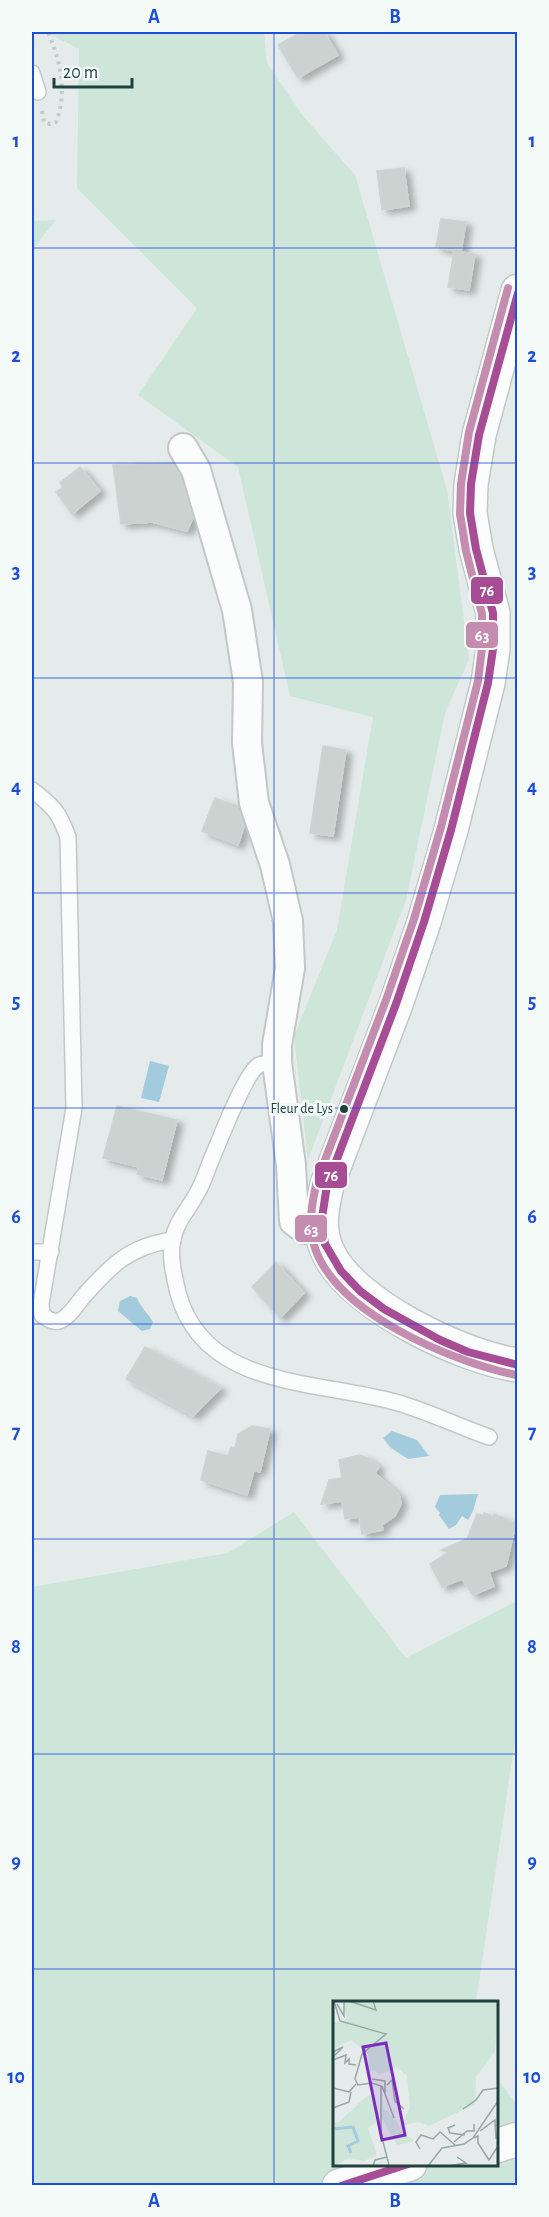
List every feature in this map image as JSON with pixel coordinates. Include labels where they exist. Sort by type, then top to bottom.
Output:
[{"type":"street","points":[[518,291],[479,435],[471,484],[470,513],[476,549],[493,613],[493,649],[488,683],[451,830],[424,922],[396,1004],[327,1185],[321,1211],[322,1231],[327,1252],[339,1271],[359,1290],[395,1316],[431,1337],[480,1355],[518,1365]]},
{"type":"street","points":[[183,448],[196,470],[237,610],[248,682],[247,743],[254,803],[275,864],[288,921],[290,968],[277,1045],[277,1063],[291,1164],[294,1221],[305,1229],[322,1231]]},
{"type":"street","points":[[498,2145],[518,2139]]},
{"type":"street","points":[[339,2186],[404,2166]]},
{"type":"lane","points":[[32,73],[38,92]]},
{"type":"lane","points":[[32,790],[54,806],[61,817],[68,837],[74,1108],[41,1304],[42,1315],[52,1322],[59,1321],[69,1313],[100,1277],[131,1252],[148,1244],[173,1240]]},
{"type":"lane","points":[[277,1063],[260,1065],[253,1070],[237,1101],[197,1194],[177,1224],[171,1259],[183,1311],[195,1331],[214,1351],[236,1364],[259,1373],[396,1402],[489,1437]]},
{"type":"lane","points":[[32,1252],[51,1252]]},
{"type":"green space","points":[[46,32],[264,32],[267,63],[303,116],[355,175],[447,490],[469,659],[445,713],[406,900],[308,1160],[294,1036],[337,930],[373,717],[290,696],[238,467],[138,395],[197,308],[77,188],[79,49]]},
{"type":"green space","points":[[56,220],[32,250],[32,221]]},
{"type":"green space","points":[[294,1512],[406,1658],[517,1601],[517,1727],[476,2001],[333,2001],[333,2166],[498,2166],[498,2079],[517,2105],[517,2185],[32,2185],[32,1587],[228,1553]]},
{"type":"water","points":[[150,1061],[169,1066],[159,1102],[141,1098]]},
{"type":"water","points":[[130,1296],[137,1298],[153,1322],[150,1329],[142,1331],[118,1311],[120,1301]]},
{"type":"water","points":[[392,1431],[417,1440],[429,1456],[408,1459],[391,1448],[383,1438]]},
{"type":"water","points":[[478,1494],[468,1520],[462,1516],[456,1525],[449,1529],[435,1507],[440,1495]]},
{"type":"building","points":[[301,32],[324,32],[338,55],[298,78],[278,45]]},
{"type":"building","points":[[404,168],[409,206],[382,210],[377,171]]},
{"type":"building","points":[[441,219],[466,222],[461,252],[475,254],[469,290],[448,287],[454,251],[436,247]]},
{"type":"building","points":[[173,463],[181,477],[193,518],[187,531],[152,522],[121,524],[113,465]]},
{"type":"building","points":[[80,467],[100,491],[72,514],[56,492],[63,487],[60,483]]},
{"type":"building","points":[[323,746],[346,750],[333,836],[310,833]]},
{"type":"building","points":[[215,798],[238,806],[244,827],[238,845],[202,831]]},
{"type":"building","points":[[117,1106],[177,1120],[162,1180],[137,1174],[139,1167],[103,1158]]},
{"type":"building","points":[[276,1262],[304,1293],[280,1318],[252,1287]]},
{"type":"building","points":[[145,1347],[221,1388],[193,1416],[126,1379]]},
{"type":"building","points":[[252,1426],[270,1429],[260,1472],[254,1470],[247,1495],[201,1480],[208,1451],[228,1456],[231,1447],[235,1448],[238,1434]]},
{"type":"building","points":[[359,1455],[368,1458],[379,1467],[375,1473],[399,1495],[401,1504],[395,1516],[382,1525],[383,1530],[362,1534],[359,1517],[345,1519],[342,1501],[321,1504],[329,1480],[342,1478],[339,1460]]},
{"type":"building","points":[[484,1513],[493,1516],[494,1514],[516,1523],[506,1566],[489,1572],[494,1586],[473,1595],[462,1579],[442,1587],[430,1564],[449,1552],[441,1550],[467,1539],[477,1514],[483,1515]]},
{"type":"transit line","name":"63","points":[[508,288],[469,432],[461,484],[460,514],[466,551],[482,614],[482,648],[478,681],[441,827],[414,919],[386,1000],[317,1181],[311,1221],[314,1245],[326,1270],[345,1292],[370,1313],[430,1346],[461,1359],[516,1375]]},
{"type":"transit line","name":"76","points":[[518,293],[479,435],[471,484],[470,513],[476,549],[493,613],[493,649],[488,683],[451,830],[424,922],[396,1004],[327,1185],[322,1218],[325,1244],[341,1271],[360,1291],[384,1309],[440,1340],[468,1352],[518,1365]]},
{"type":"transit line","name":"76","points":[[341,2186],[402,2166]]},
{"type":"place","name":"Fleur de Lys","points":[[344,1109]]}]
